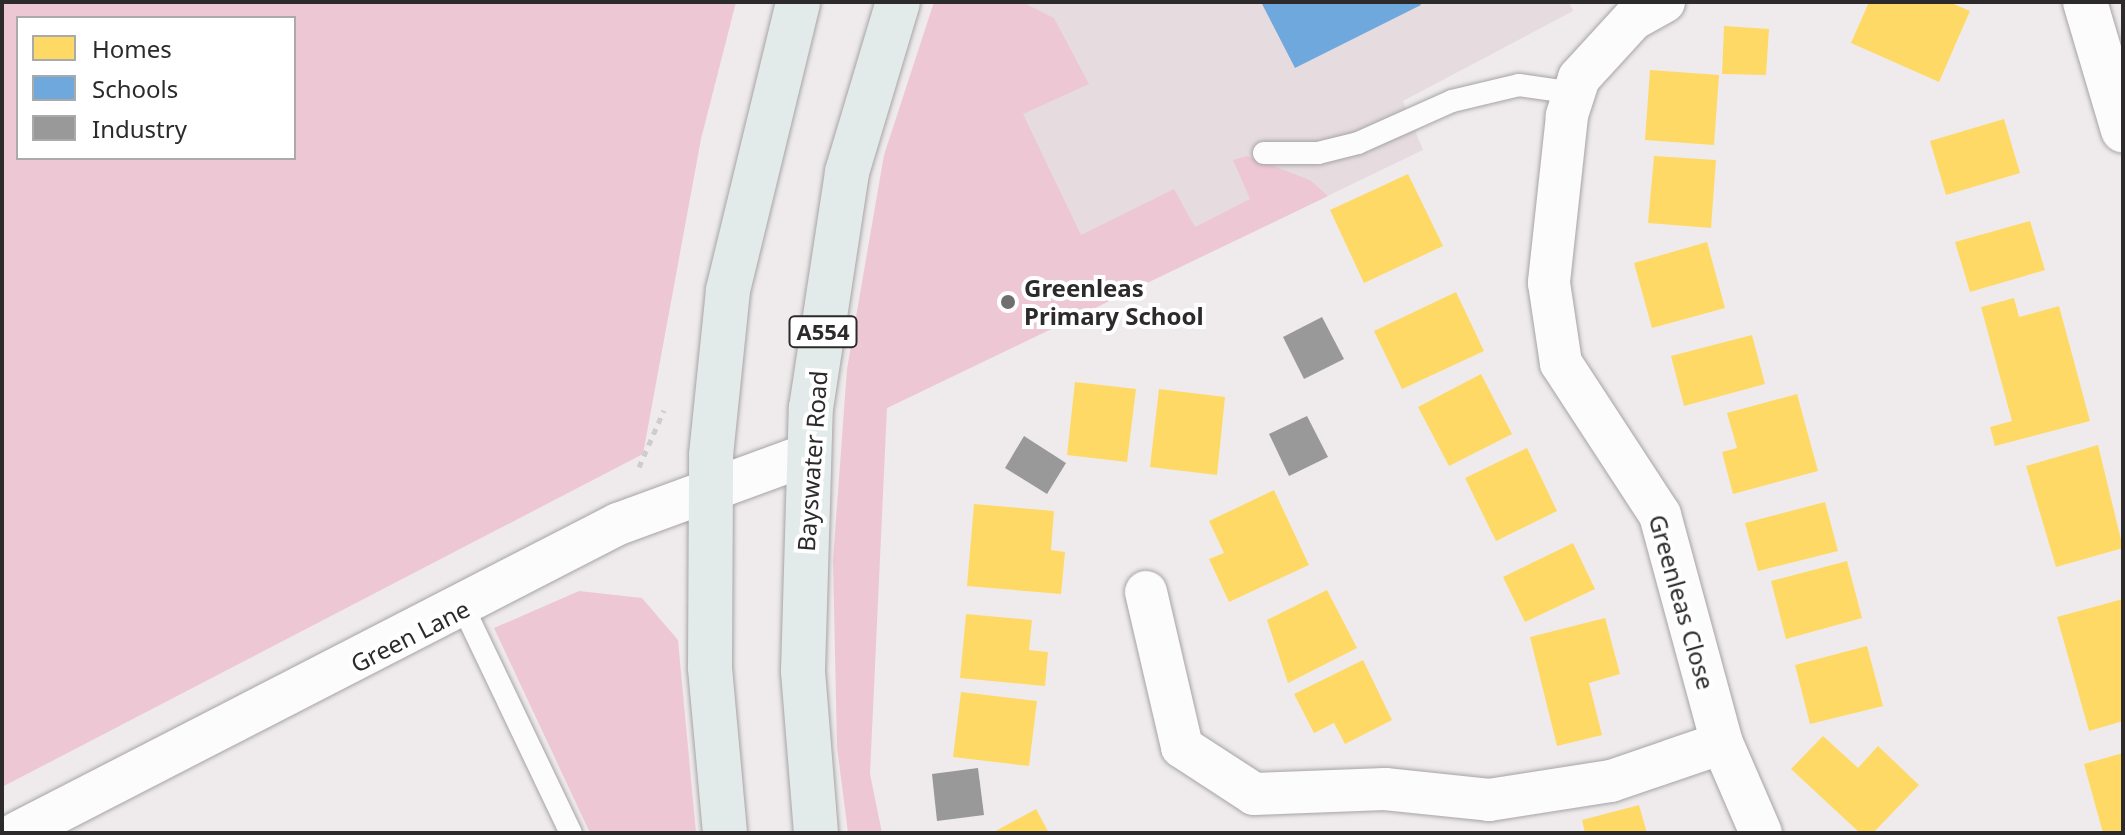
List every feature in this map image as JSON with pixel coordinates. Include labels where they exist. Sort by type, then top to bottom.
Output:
[{"type":"main road","points":[[725,833],[710,667],[710,486],[728,290],[798,2]]},
{"type":"main road","name":"Bayswater Road","points":[[816,833],[803,671],[809,454],[847,172],[898,2]]},
{"type":"street","points":[[2085,2],[2123,130]]},
{"type":"street","name":"Greenleas Close","points":[[1654,4],[1579,78],[1549,283],[1561,363],[1660,515],[1722,743],[1761,833]]},
{"type":"street","name":"Green Lane","points":[[17,833],[464,609],[618,524],[710,486],[809,454]]},
{"type":"street","points":[[1146,592],[1182,747],[1254,794],[1385,789],[1489,800],[1611,781],[1722,743]]},
{"type":"lane","points":[[1264,153],[1318,153],[1358,143],[1452,101],[1519,85],[1575,93]]},
{"type":"lane","points":[[464,609],[571,833]]},
{"type":"shaded area","points":[[2,2],[736,2],[701,139],[643,454],[2,787]]},
{"type":"shaded area","points":[[934,2],[1022,2],[1054,18],[1089,84],[1023,114],[1081,235],[1174,189],[1195,227],[1250,199],[1233,160],[1247,156],[1310,180],[1328,196],[887,408],[870,774],[882,833],[848,833],[837,747],[833,560],[847,369],[884,155]]},
{"type":"shaded area","name":"Greenleas Primary School","points":[[986,2],[1569,2],[1573,11],[1403,101],[1423,150],[887,408]]},
{"type":"shaded area","points":[[579,591],[642,598],[678,640],[696,833],[590,833],[494,628]]},
{"type":"building: Homes","points":[[1869,2],[1949,2],[1970,11],[1939,82],[1851,43]]},
{"type":"building: Homes","points":[[1724,26],[1769,29],[1766,75],[1722,74]]},
{"type":"building: Homes","points":[[1650,70],[1719,75],[1714,145],[1645,140]]},
{"type":"building: Homes","points":[[2004,119],[2020,173],[1946,195],[1930,141]]},
{"type":"building: Homes","points":[[1654,156],[1716,160],[1711,228],[1648,223]]},
{"type":"building: Homes","points":[[1408,174],[1443,246],[1364,283],[1330,210]]},
{"type":"building: Homes","points":[[2030,221],[2045,270],[1970,292],[1955,242]]},
{"type":"building: Homes","points":[[1707,242],[1725,308],[1652,328],[1634,263]]},
{"type":"building: Homes","points":[[1456,292],[1484,351],[1402,389],[1374,331]]},
{"type":"building: Homes","points":[[2014,298],[2019,317],[2059,306],[2090,421],[1995,446],[1990,427],[2012,421],[1981,307]]},
{"type":"building: Homes","points":[[1752,335],[1765,384],[1684,406],[1671,356]]},
{"type":"building: Homes","points":[[1481,374],[1512,434],[1449,466],[1418,407]]},
{"type":"building: Homes","points":[[1075,382],[1136,389],[1127,462],[1067,455]]},
{"type":"building: Homes","points":[[1159,389],[1225,397],[1217,475],[1150,467]]},
{"type":"building: Homes","points":[[1797,394],[1818,471],[1733,494],[1722,452],[1737,448],[1727,413]]},
{"type":"building: Homes","points":[[2098,445],[2123,548],[2056,567],[2026,466]]},
{"type":"building: Homes","points":[[1527,448],[1557,511],[1496,541],[1465,478]]},
{"type":"building: Homes","points":[[1274,490],[1309,565],[1229,602],[1209,559],[1224,553],[1209,521]]},
{"type":"building: Homes","points":[[1825,502],[1838,551],[1758,571],[1745,523]]},
{"type":"building: Homes","points":[[974,504],[1054,511],[1051,550],[1065,552],[1061,594],[967,586]]},
{"type":"building: Homes","points":[[1573,543],[1595,589],[1525,622],[1503,577]]},
{"type":"building: Homes","points":[[1847,561],[1862,618],[1786,639],[1771,581]]},
{"type":"building: Homes","points":[[1327,590],[1357,648],[1288,683],[1267,620]]},
{"type":"building: Homes","points":[[2123,599],[2123,721],[2089,731],[2057,617]]},
{"type":"building: Homes","points":[[966,614],[1032,620],[1029,650],[1048,652],[1045,686],[960,678]]},
{"type":"building: Homes","points":[[1605,618],[1620,674],[1589,683],[1602,735],[1557,746],[1530,637]]},
{"type":"building: Homes","points":[[1867,646],[1883,706],[1810,724],[1795,665]]},
{"type":"building: Homes","points":[[1363,660],[1392,720],[1345,744],[1334,723],[1314,733],[1294,694]]},
{"type":"building: Homes","points":[[961,692],[1037,701],[1029,766],[953,757]]},
{"type":"building: Homes","points":[[1823,736],[1858,768],[1878,746],[1919,785],[1873,833],[1860,833],[1791,769]]},
{"type":"building: Homes","points":[[2123,753],[2123,833],[2103,833],[2084,764]]},
{"type":"building: Homes","points":[[1639,805],[1647,833],[1585,833],[1582,820]]},
{"type":"building: Homes","points":[[1036,809],[1049,833],[992,833]]},
{"type":"building: Schools","points":[[1261,2],[1419,2],[1421,5],[1295,68]]},
{"type":"building: Industry","points":[[1322,317],[1344,359],[1304,379],[1283,337]]},
{"type":"building: Industry","points":[[1307,416],[1328,457],[1289,476],[1269,434]]},
{"type":"building: Industry","points":[[1024,436],[1066,463],[1047,494],[1005,468]]},
{"type":"building: Industry","points":[[978,768],[984,815],[937,821],[932,774]]},
{"type":"place","name":"Greenleas Primary School","points":[[1008,302]]}]
